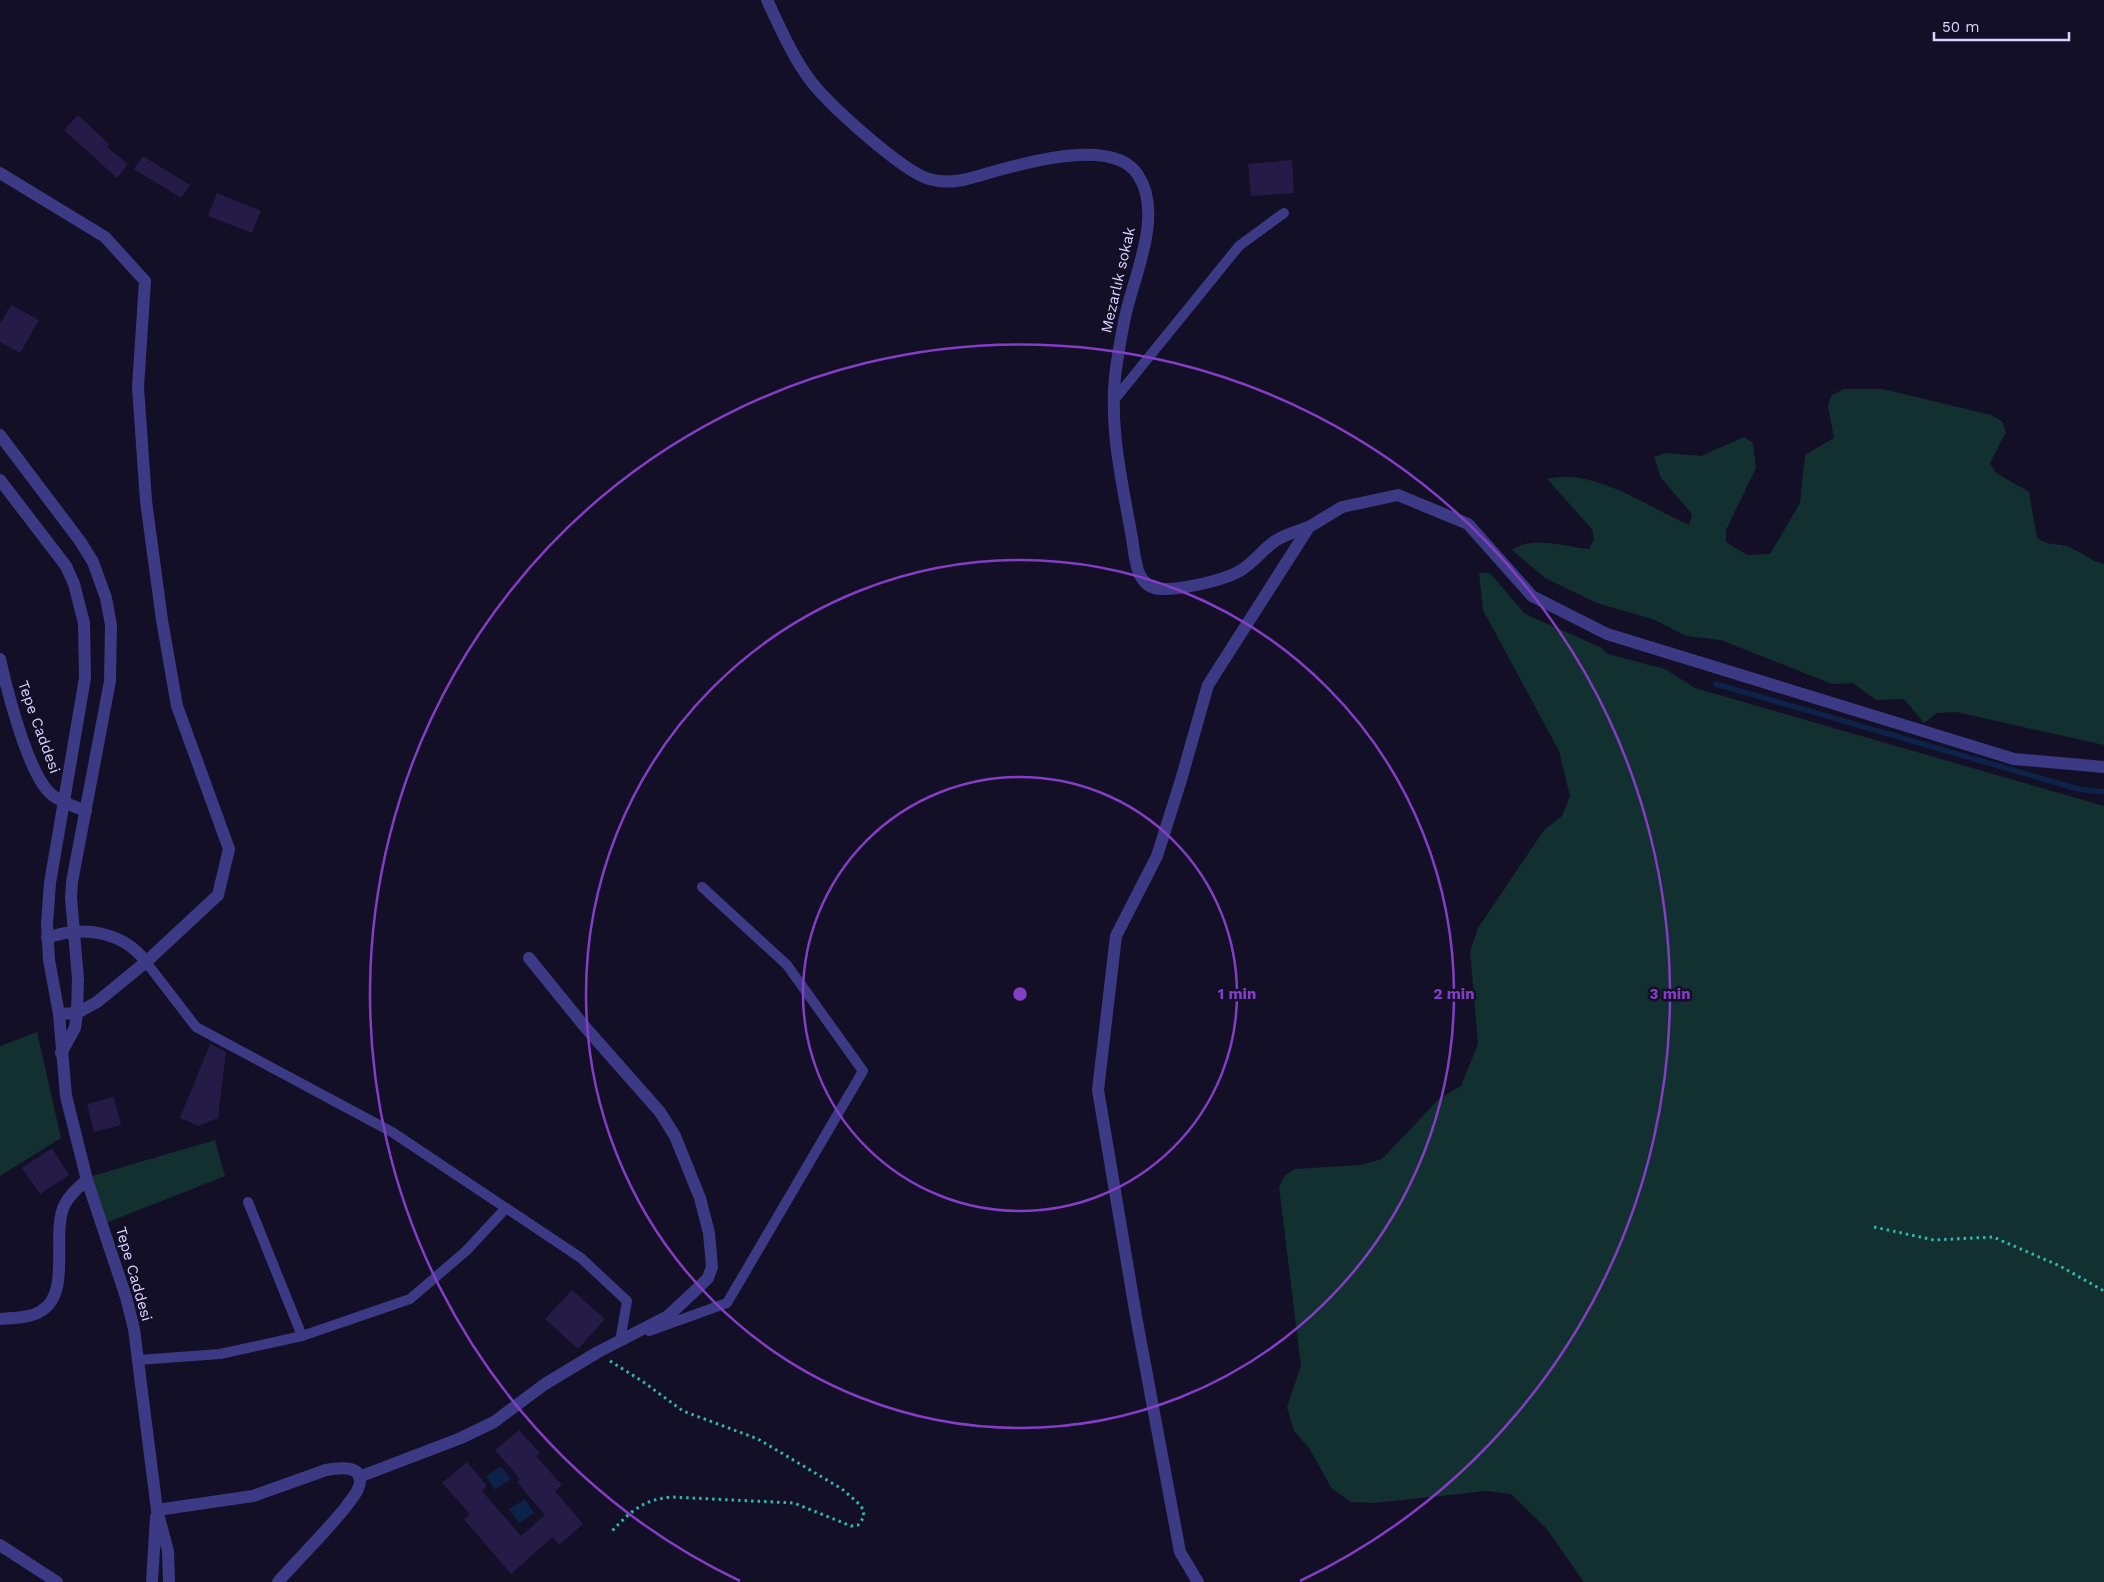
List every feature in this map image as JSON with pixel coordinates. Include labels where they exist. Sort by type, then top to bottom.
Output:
[{"type":"street","name":"Mezarlık sokak","points":[[767,0],[791,49],[810,81],[836,108],[904,167],[928,179],[951,182],[966,180],[1022,164],[1086,154],[1108,156],[1126,162],[1138,175],[1146,194],[1148,219],[1146,242],[1127,307],[1116,366],[1114,432],[1138,571],[1143,581],[1153,588],[1164,589],[1219,580],[1238,572],[1257,558],[1273,542],[1288,533],[1310,527]]},
{"type":"street","points":[[0,173],[105,237],[145,281],[138,387],[146,501],[162,620],[177,706],[229,849],[218,895],[146,962],[97,1002],[76,1013],[59,1014]]},
{"type":"street","points":[[0,435],[80,541],[100,578],[111,625],[110,681],[72,882],[78,979],[75,1028],[61,1052]]},
{"type":"street","name":"Tepe Caddesi","points":[[0,480],[66,566],[74,584],[84,623],[85,678],[50,883],[47,938],[59,1014],[66,1096],[87,1180],[126,1297],[138,1360],[157,1510],[167,1545],[169,1582]]},
{"type":"street","points":[[1198,1582],[1180,1552],[1136,1316],[1098,1090],[1116,936],[1157,856],[1208,685],[1310,527],[1342,507],[1398,495],[1468,524],[1532,596],[1607,634],[2014,759],[2104,767]]},
{"type":"street","name":"Tepe Caddesi","points":[[0,659],[9,700],[37,776],[51,795],[65,804],[86,811]]},
{"type":"street","points":[[47,938],[74,930],[100,933],[135,948],[146,962]]},
{"type":"street","points":[[359,1477],[453,1442],[494,1422],[546,1384],[598,1352],[668,1316],[708,1278],[712,1267],[710,1233],[700,1198],[686,1160],[660,1112],[585,1027],[529,958]]},
{"type":"street","points":[[0,1319],[40,1312],[48,1306],[55,1294],[58,1282],[60,1226],[63,1208],[69,1197],[87,1180]]},
{"type":"street","points":[[157,1510],[253,1496],[308,1475],[338,1468],[353,1469],[359,1477],[358,1490],[331,1525],[278,1582]]},
{"type":"street","name":"Tepe Caddesi","points":[[152,1582],[157,1510]]},
{"type":"street","points":[[0,1545],[58,1582]]},
{"type":"lane","points":[[1114,400],[1239,246],[1284,213]]},
{"type":"lane","points":[[146,962],[196,1027],[392,1132],[581,1258],[627,1301],[620,1341],[727,1304],[863,1071],[787,965],[702,888]]},
{"type":"lane","points":[[248,1202],[302,1336]]},
{"type":"lane","points":[[138,1360],[220,1354],[302,1336],[410,1299],[466,1251],[506,1208]]},
{"type":"path","points":[[1874,1227],[1934,1240],[1993,1237],[2060,1266],[2104,1291]]},
{"type":"path","points":[[598,1352],[683,1411],[758,1439],[842,1489],[863,1509],[864,1517],[858,1526],[851,1526],[794,1503],[672,1497],[642,1503],[612,1531]]},
{"type":"green space","points":[[1843,389],[1883,389],[1991,415],[2002,421],[2006,432],[1990,463],[1996,473],[2029,492],[2037,538],[2047,543],[2067,546],[2104,564],[2104,745],[1956,712],[1937,713],[1924,723],[1904,699],[1876,700],[1853,683],[1832,684],[1721,640],[1686,636],[1655,620],[1597,603],[1545,578],[1512,550],[1530,543],[1549,543],[1589,549],[1594,539],[1592,529],[1547,479],[1565,477],[1601,484],[1638,499],[1689,525],[1692,514],[1661,478],[1654,457],[1665,453],[1701,456],[1744,437],[1753,443],[1756,468],[1726,530],[1726,542],[1747,555],[1770,554],[1800,503],[1805,455],[1834,438],[1828,406],[1831,396]]},
{"type":"green space","points":[[1479,573],[1490,573],[1525,614],[1600,647],[1608,654],[1665,669],[1695,688],[2104,806],[2104,1582],[1584,1582],[1546,1528],[1511,1494],[1487,1491],[1373,1503],[1351,1502],[1332,1489],[1309,1448],[1294,1431],[1287,1407],[1301,1366],[1279,1187],[1285,1175],[1295,1169],[1360,1165],[1382,1159],[1440,1098],[1461,1086],[1478,1044],[1470,951],[1478,928],[1544,830],[1562,816],[1570,796],[1559,751],[1483,610]]},
{"type":"green space","points":[[37,1032],[61,1138],[0,1176],[0,1046]]},
{"type":"green space","points":[[215,1140],[225,1176],[106,1223],[92,1176]]},
{"type":"water","points":[[501,1466],[511,1479],[495,1490],[486,1476]]},
{"type":"water","points":[[525,1499],[534,1513],[519,1523],[509,1509]]},
{"type":"building","points":[[78,115],[109,144],[107,147],[128,164],[117,178],[64,130]]},
{"type":"building","points":[[143,156],[190,185],[181,198],[134,169]]},
{"type":"building","points":[[1292,160],[1294,193],[1251,196],[1248,164]]},
{"type":"building","points":[[217,193],[261,211],[252,233],[208,216]]},
{"type":"building","points":[[11,305],[39,320],[20,353],[0,342],[0,324]]},
{"type":"building","points":[[210,1044],[226,1052],[218,1118],[198,1126],[180,1118]]},
{"type":"building","points":[[114,1097],[121,1125],[94,1132],[87,1104]]},
{"type":"building","points":[[52,1148],[69,1175],[40,1194],[22,1168]]},
{"type":"building","points":[[572,1290],[605,1319],[578,1349],[545,1319]]},
{"type":"building","points":[[519,1430],[540,1453],[536,1456],[562,1485],[555,1491],[583,1524],[559,1545],[553,1537],[511,1574],[464,1519],[470,1514],[442,1483],[467,1462],[487,1486],[482,1491],[521,1536],[545,1515],[517,1482],[520,1479],[495,1450]]},
{"type":"waterway","points":[[1716,684],[2078,789],[2104,792]]}]
